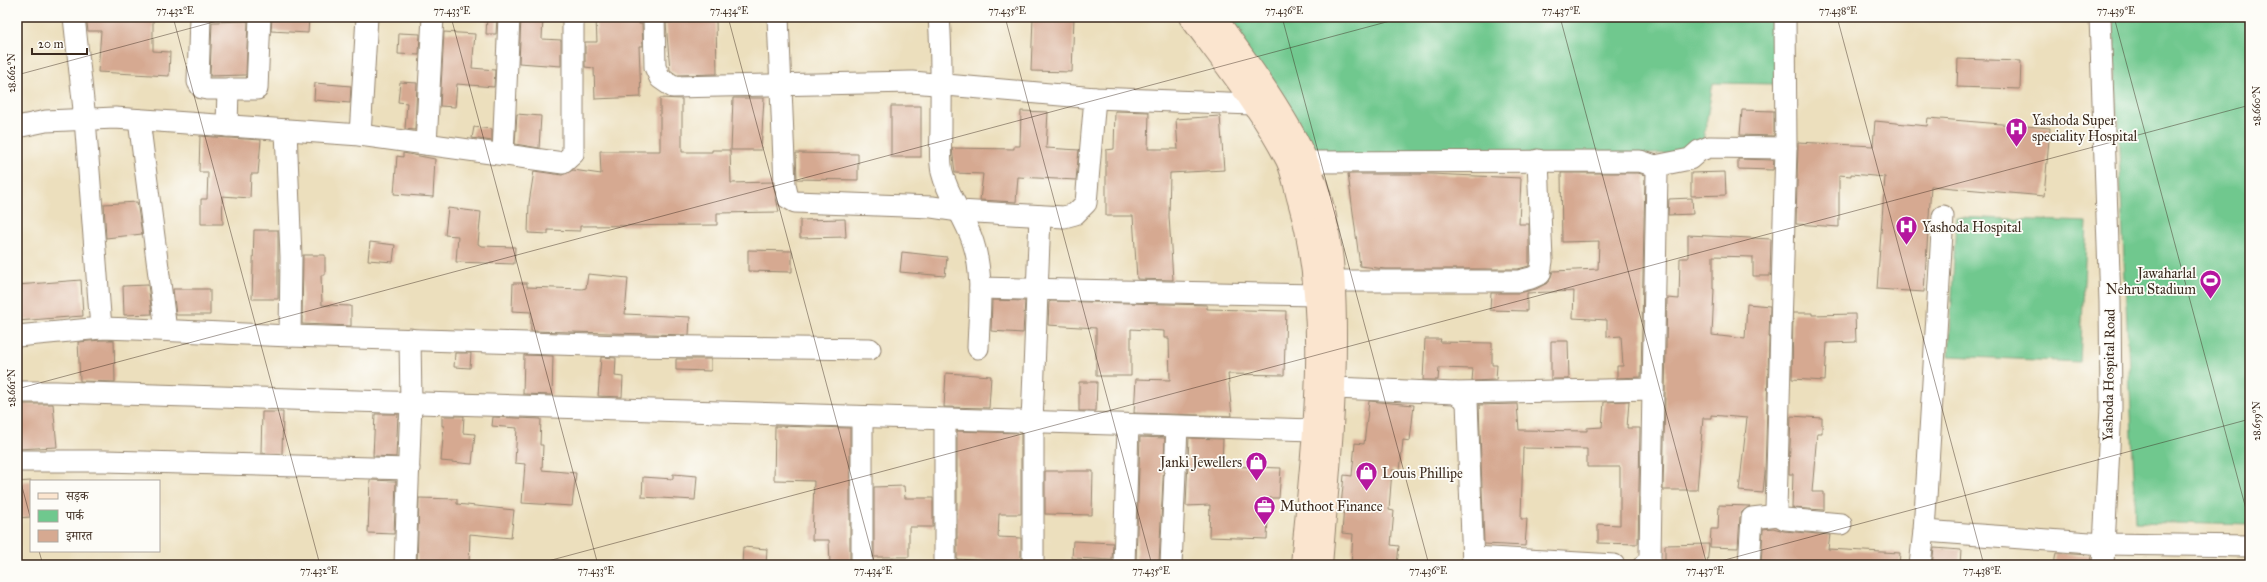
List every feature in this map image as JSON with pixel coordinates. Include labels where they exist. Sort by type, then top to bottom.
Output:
[{"type":"street","points":[[74,17],[85,119],[100,328]]},
{"type":"street","points":[[200,17],[198,82],[202,88],[207,89],[257,89],[260,17]]},
{"type":"street","points":[[360,135],[367,17]]},
{"type":"street","points":[[426,144],[433,17]]},
{"type":"street","points":[[503,154],[509,17]]},
{"type":"street","points":[[17,127],[29,123],[85,119],[139,120],[360,135],[563,163],[573,154],[573,17]]},
{"type":"street","points":[[654,17],[655,67],[660,78],[673,86],[912,82],[1095,98],[1260,99]]},
{"type":"street","points":[[778,17],[780,85],[788,198],[795,202],[932,207],[959,211],[1040,216],[1064,217],[1075,214],[1086,203],[1095,98]]},
{"type":"street","points":[[939,17],[942,54],[942,171],[946,186],[974,243],[980,288],[978,348]]},
{"type":"street","points":[[1190,17],[1260,99],[1307,162],[1314,179],[1323,212],[1330,243],[1335,281],[1335,388],[1321,565]]},
{"type":"street","points":[[1215,17],[1260,99],[1287,162],[1309,239],[1314,266],[1316,295],[1316,382],[1302,565]]},
{"type":"street","points":[[1778,515],[1775,503],[1786,148],[1785,17]]},
{"type":"street","name":"Yashoda Hospital Road","points":[[2100,17],[2110,309],[2111,408],[2103,565]]},
{"type":"street","points":[[227,126],[228,89]]},
{"type":"street","points":[[139,120],[166,330]]},
{"type":"street","points":[[286,130],[291,257],[290,336]]},
{"type":"street","points":[[1307,162],[1538,160],[1640,161],[1655,166],[1690,158],[1699,151],[1709,147],[1786,148]]},
{"type":"street","points":[[1335,281],[1519,281],[1540,274],[1542,261],[1538,160]]},
{"type":"street","points":[[1648,565],[1650,555],[1657,172],[1655,166]]},
{"type":"street","points":[[1033,565],[1032,422],[1040,216]]},
{"type":"street","points":[[1920,565],[1924,531],[1943,216]]},
{"type":"street","points":[[980,288],[1316,295]]},
{"type":"street","points":[[17,336],[100,328],[290,336],[624,346],[870,349]]},
{"type":"street","points":[[405,565],[411,403],[410,339]]},
{"type":"street","points":[[1335,388],[1456,393],[1653,389]]},
{"type":"street","points":[[17,392],[1313,430]]},
{"type":"street","points":[[1456,393],[1467,401],[1469,409],[1473,561],[1614,565]]},
{"type":"street","points":[[862,417],[862,565]]},
{"type":"street","points":[[944,420],[945,565]]},
{"type":"street","points":[[1124,565],[1128,425]]},
{"type":"street","points":[[1170,565],[1177,427]]},
{"type":"street","points":[[17,461],[89,460],[409,469]]},
{"type":"street","points":[[1749,565],[1752,518],[1778,515],[1785,518],[1841,524]]},
{"type":"street","points":[[1924,531],[2104,544],[2250,546]]},
{"type":"green space","points":[[1222,17],[1776,17],[1776,84],[1713,83],[1703,141],[1690,153],[1316,162]]},
{"type":"green space","points":[[2113,17],[2250,17],[2250,525],[2136,522]]},
{"type":"green space","points":[[1956,217],[2087,222],[2080,362],[1949,356]]},
{"type":"building","points":[[86,17],[153,17],[153,51],[170,52],[169,76],[98,72],[101,31],[88,31]]},
{"type":"building","points":[[272,17],[309,17],[308,33],[271,31]]},
{"type":"building","points":[[487,17],[497,17],[496,34],[486,34]]},
{"type":"building","points":[[521,17],[543,17],[542,39],[561,40],[561,66],[519,63]]},
{"type":"building","points":[[639,17],[639,24],[642,24],[643,46],[639,46],[641,97],[595,99],[594,68],[585,67],[585,42],[597,42],[596,19]]},
{"type":"building","points":[[1033,17],[1074,17],[1072,72],[1031,71]]},
{"type":"building","points":[[716,19],[717,74],[677,75],[670,70],[666,23]]},
{"type":"building","points":[[248,21],[246,75],[210,76],[212,22]]},
{"type":"building","points":[[444,32],[475,34],[472,68],[495,70],[494,87],[457,84],[455,107],[440,106]]},
{"type":"building","points":[[399,33],[420,34],[419,55],[398,54]]},
{"type":"building","points":[[1958,59],[2021,61],[2020,89],[1957,87]]},
{"type":"building","points":[[400,82],[417,83],[415,130],[405,129],[407,103],[398,102]]},
{"type":"building","points":[[315,83],[351,86],[350,103],[314,100]]},
{"type":"building","points":[[660,98],[682,99],[682,152],[712,152],[712,150],[730,150],[731,183],[773,182],[779,212],[717,213],[717,225],[580,226],[580,231],[548,230],[548,234],[528,233],[529,203],[534,171],[562,175],[573,170],[601,174],[600,151],[660,151]]},
{"type":"building","points":[[733,98],[764,98],[761,150],[731,150]]},
{"type":"building","points":[[891,106],[921,106],[921,157],[891,157]]},
{"type":"building","points":[[1742,110],[1774,111],[1774,136],[1740,135]]},
{"type":"building","points":[[1021,111],[1048,112],[1046,148],[1079,150],[1076,180],[1018,177],[1016,202],[980,200],[983,174],[955,173],[952,148],[1014,149],[1014,146],[1020,146]]},
{"type":"building","points":[[1115,111],[1149,112],[1148,149],[1178,149],[1176,119],[1220,116],[1224,170],[1170,173],[1169,216],[1173,280],[1137,279],[1133,216],[1106,216],[1106,150],[1114,149]]},
{"type":"building","points":[[517,114],[541,116],[539,148],[515,144]]},
{"type":"building","points":[[1928,118],[2050,128],[2044,196],[1931,186],[1924,292],[1877,289],[1885,177],[1851,174],[1851,176],[1839,175],[1839,227],[1796,224],[1798,142],[1873,146],[1875,121],[1927,126]]},
{"type":"building","points":[[474,127],[492,129],[492,141],[472,138]]},
{"type":"building","points":[[200,136],[261,140],[258,174],[251,174],[250,198],[222,196],[223,224],[201,224],[201,199],[207,199],[208,172],[199,172]]},
{"type":"building","points":[[403,153],[435,159],[433,197],[394,194],[397,156],[403,157]]},
{"type":"building","points":[[796,153],[858,154],[858,180],[797,179]]},
{"type":"building","points":[[1738,159],[1774,160],[1773,170],[1738,169]]},
{"type":"building","points":[[1725,172],[1726,195],[1691,196],[1691,173]]},
{"type":"building","points":[[1561,173],[1638,173],[1645,175],[1641,377],[1617,378],[1617,366],[1623,366],[1621,336],[1607,337],[1607,320],[1573,318],[1574,291],[1527,293],[1527,311],[1490,310],[1491,293],[1519,293],[1536,289],[1549,282],[1553,271],[1598,269],[1599,241],[1562,242]]},
{"type":"building","points":[[1348,174],[1431,174],[1521,178],[1519,224],[1529,224],[1529,266],[1518,269],[1385,269],[1360,266]]},
{"type":"building","points":[[1692,198],[1693,214],[1668,215],[1669,199]]},
{"type":"building","points":[[137,202],[142,234],[106,238],[104,204]]},
{"type":"building","points":[[448,208],[481,212],[478,244],[481,246],[515,247],[514,264],[456,262],[458,236],[445,235]]},
{"type":"building","points":[[845,219],[846,237],[800,238],[800,220]]},
{"type":"building","points":[[254,230],[278,230],[278,299],[252,299]]},
{"type":"building","points":[[1688,235],[1771,239],[1770,276],[1753,276],[1753,257],[1713,256],[1714,289],[1712,335],[1745,339],[1747,304],[1770,306],[1765,472],[1763,493],[1739,491],[1747,418],[1711,415],[1711,418],[1703,418],[1697,490],[1663,490],[1667,298],[1679,299],[1680,258],[1688,258]]},
{"type":"building","points":[[370,242],[395,245],[393,262],[368,260]]},
{"type":"building","points":[[748,250],[792,251],[792,272],[748,271]]},
{"type":"building","points":[[902,252],[947,257],[945,276],[900,272]]},
{"type":"building","points":[[303,255],[325,255],[325,275],[321,275],[322,305],[351,306],[351,326],[302,324]]},
{"type":"building","points":[[588,274],[628,278],[625,314],[690,317],[689,335],[531,331],[531,312],[512,311],[513,283],[527,283],[527,287],[582,289],[586,288]]},
{"type":"building","points":[[81,280],[83,316],[17,321],[17,285]]},
{"type":"building","points":[[148,285],[152,314],[124,315],[123,286]]},
{"type":"building","points":[[173,289],[210,289],[210,315],[176,315]]},
{"type":"building","points":[[992,300],[1025,301],[1023,333],[991,331]]},
{"type":"building","points":[[1049,302],[1207,305],[1207,309],[1286,311],[1284,375],[1228,374],[1232,416],[1134,413],[1136,379],[1170,380],[1169,338],[1164,338],[1164,331],[1131,329],[1131,376],[1096,376],[1096,328],[1048,325]]},
{"type":"building","points":[[1793,313],[1812,313],[1812,315],[1855,314],[1856,342],[1827,343],[1825,381],[1792,379]]},
{"type":"building","points":[[1425,339],[1441,339],[1440,342],[1492,343],[1492,365],[1497,365],[1496,380],[1472,381],[1473,369],[1439,368],[1438,380],[1423,380]]},
{"type":"building","points":[[114,340],[115,382],[80,381],[78,342]]},
{"type":"building","points":[[1551,341],[1568,341],[1569,379],[1551,379]]},
{"type":"building","points":[[455,353],[471,353],[470,368],[454,367]]},
{"type":"building","points":[[524,355],[553,356],[552,395],[523,394]]},
{"type":"building","points":[[601,357],[616,358],[615,376],[623,377],[622,397],[598,396]]},
{"type":"building","points":[[676,359],[711,359],[711,371],[676,370]]},
{"type":"building","points":[[946,373],[991,376],[989,408],[944,407]]},
{"type":"building","points":[[1079,382],[1097,382],[1096,411],[1079,411]]},
{"type":"building","points":[[1369,401],[1414,405],[1410,441],[1403,440],[1400,471],[1392,470],[1389,510],[1394,511],[1391,545],[1399,546],[1397,565],[1351,565],[1353,534],[1342,533],[1344,506],[1341,506],[1344,475],[1352,476],[1355,443],[1364,444]]},
{"type":"building","points":[[1629,401],[1627,428],[1640,428],[1638,544],[1598,543],[1598,524],[1620,525],[1620,467],[1587,467],[1587,449],[1523,448],[1521,519],[1527,519],[1525,546],[1484,544],[1479,405],[1517,404],[1519,430],[1587,431],[1587,428],[1602,427],[1604,402]]},
{"type":"building","points":[[17,404],[53,404],[57,447],[17,449]]},
{"type":"building","points":[[262,412],[283,412],[282,454],[261,453]]},
{"type":"building","points":[[375,414],[398,414],[396,457],[373,456]]},
{"type":"building","points":[[442,416],[464,416],[463,433],[475,434],[472,464],[441,461],[444,426],[442,426]]},
{"type":"building","points":[[1791,416],[1822,418],[1822,433],[1817,433],[1812,492],[1824,492],[1824,510],[1792,508],[1793,474],[1789,474]]},
{"type":"building","points":[[493,417],[541,419],[540,445],[543,445],[542,470],[576,473],[572,506],[522,503],[525,464],[515,463],[517,428],[492,426]]},
{"type":"building","points":[[775,426],[850,428],[850,565],[830,565],[829,540],[812,540],[814,481],[774,480]]},
{"type":"building","points":[[957,431],[1021,433],[1021,514],[999,514],[998,537],[1021,538],[1021,565],[992,565],[992,561],[957,559]]},
{"type":"building","points":[[1140,437],[1165,438],[1159,564],[1136,562]]},
{"type":"building","points":[[1189,438],[1223,439],[1222,466],[1281,468],[1279,498],[1269,498],[1267,539],[1209,537],[1210,505],[1186,506]]},
{"type":"building","points":[[1045,471],[1093,471],[1092,515],[1045,514]]},
{"type":"building","points":[[673,474],[697,476],[695,500],[642,497],[643,477],[673,479]]},
{"type":"building","points":[[370,480],[396,481],[394,534],[368,533]]},
{"type":"building","points":[[30,481],[30,517],[17,518],[17,482]]},
{"type":"building","points":[[904,486],[905,498],[933,498],[933,527],[909,527],[909,557],[874,557],[874,487]]},
{"type":"building","points":[[419,498],[457,499],[457,504],[514,510],[511,538],[470,534],[469,565],[417,565]]},
{"type":"building","points":[[1719,505],[1750,506],[1742,512],[1740,517],[1738,548],[1710,547],[1711,529],[1718,529]]},
{"type":"building","points":[[1773,528],[1784,531],[1830,535],[1828,549],[1900,553],[1899,565],[1761,564],[1763,529]]},
{"type":"building","points":[[1073,541],[1113,543],[1112,560],[1072,558]]},
{"type":"building","points":[[1709,544],[1707,565],[1665,564],[1665,545]]},
{"type":"building","points":[[743,547],[767,549],[766,565],[742,565]]},
{"type":"building","points":[[1934,548],[1961,550],[1960,565],[1932,565]]},
{"type":"building","points":[[2056,553],[2091,555],[2090,565],[2054,565]]},
{"type":"place","name":"Yashoda Super speciality Hospital","points":[[2016,148]]},
{"type":"place","name":"Yashoda Hospital","points":[[1907,246]]},
{"type":"place","name":"Jawaharlal Nehru Stadium","points":[[2211,300]]},
{"type":"place","name":"Janki Jewellers","points":[[1257,482]]},
{"type":"place","name":"Louis Phillipe","points":[[1366,492]]},
{"type":"place","name":"Muthoot Finance","points":[[1264,526]]}]
